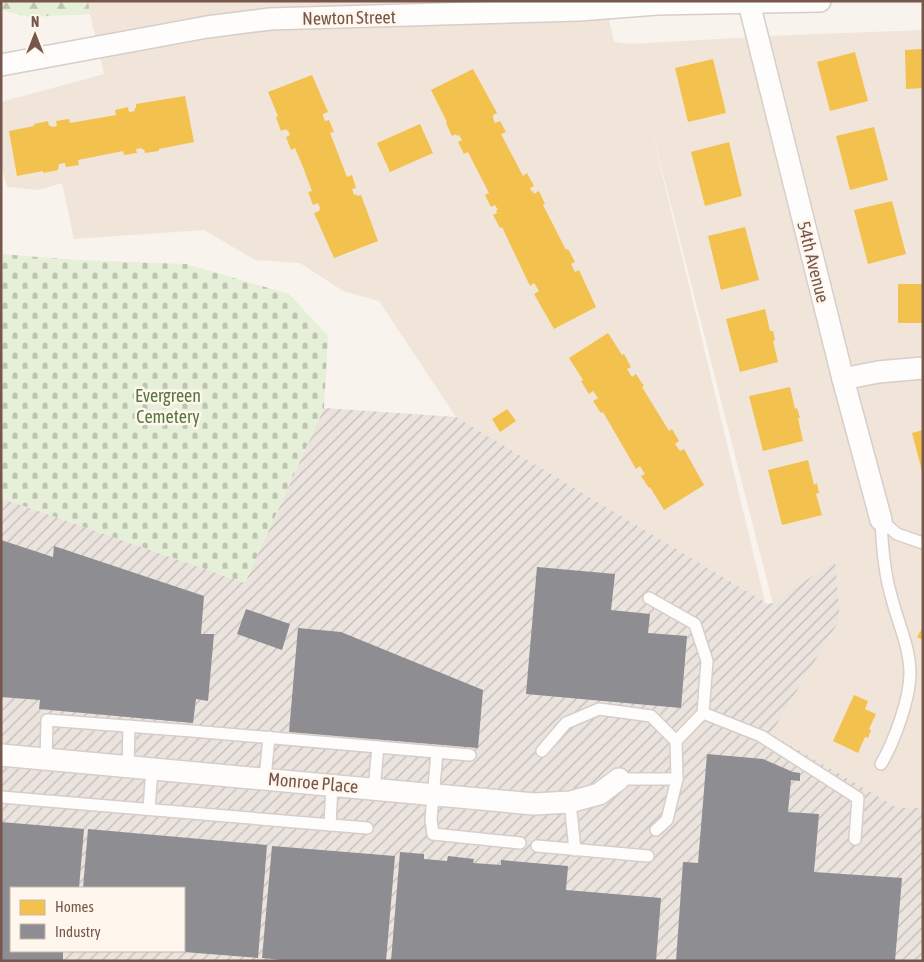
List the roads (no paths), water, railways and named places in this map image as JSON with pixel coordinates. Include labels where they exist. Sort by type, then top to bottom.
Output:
[{"type":"street","name":"Newton Street","points":[[1,65],[200,29],[270,20],[579,10],[657,4],[820,1]]},
{"type":"street","name":"54th Avenue","points":[[749,3],[842,379],[881,520]]},
{"type":"street","points":[[842,379],[878,372],[923,368]]},
{"type":"street","name":"Monroe Place","points":[[1,756],[534,804],[570,802],[599,794],[619,779]]},
{"type":"lane","points":[[881,520],[897,534],[923,543]]},
{"type":"lane","points":[[881,520],[882,552],[891,597],[908,655],[910,673],[909,689],[895,734],[881,764]]},
{"type":"lane","points":[[649,598],[695,624],[707,661],[703,712],[676,741]]},
{"type":"lane","points":[[542,751],[566,723],[599,709],[651,716],[676,741],[677,779],[667,820],[656,830]]},
{"type":"lane","points":[[703,712],[761,736],[858,798],[855,839]]},
{"type":"lane","points":[[46,760],[48,720],[470,755]]},
{"type":"lane","points":[[128,767],[129,726]]},
{"type":"lane","points":[[265,779],[269,737]]},
{"type":"lane","points":[[374,789],[378,747]]},
{"type":"lane","points":[[437,753],[431,819],[433,834],[520,843]]},
{"type":"lane","points":[[149,809],[152,769]]},
{"type":"lane","points":[[619,779],[677,779]]},
{"type":"lane","points":[[330,825],[332,785]]},
{"type":"lane","points":[[1,797],[367,828]]},
{"type":"lane","points":[[570,802],[575,850]]},
{"type":"lane","points":[[537,846],[648,856]]},
{"type":"park label","name":"Evergreen Cemetery","points":[[168,406]]}]
